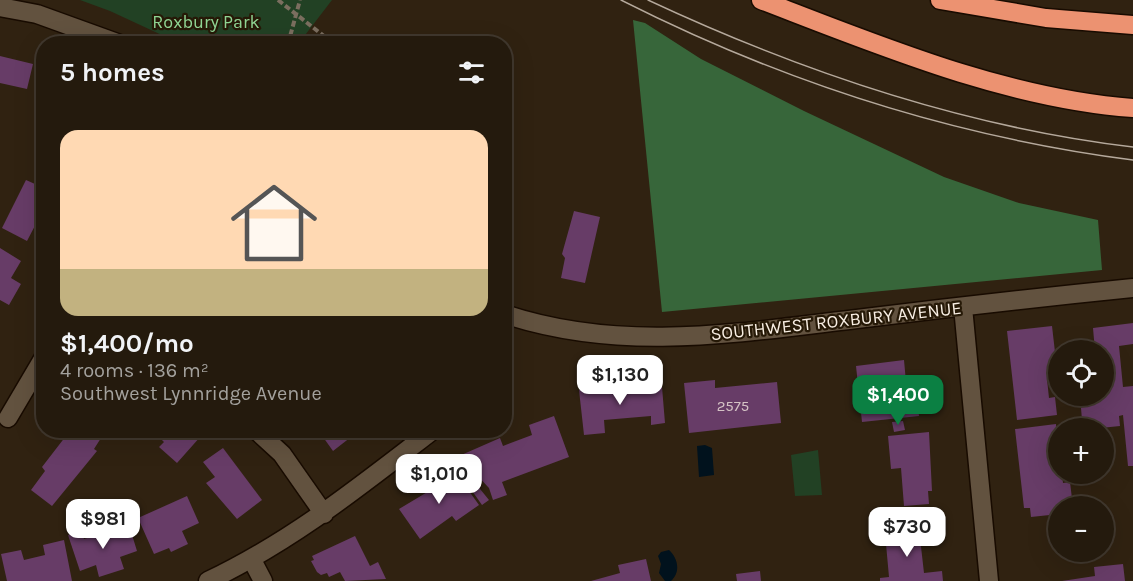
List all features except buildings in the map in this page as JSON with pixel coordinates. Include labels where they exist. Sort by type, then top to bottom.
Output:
[{"type":"highway","points":[[761,0],[856,36],[1007,85],[1040,94],[1133,108]]},
{"type":"highway","points":[[940,0],[1046,18],[1133,25]]},
{"type":"street","points":[[0,7],[46,17],[98,36]]},
{"type":"street","name":"SOUTHWEST ROXBURY AVENUE","points":[[512,317],[562,330],[634,338],[717,334],[1133,288]]},
{"type":"street","points":[[963,306],[989,581]]},
{"type":"street","points":[[8,418],[36,371]]},
{"type":"street","points":[[265,438],[282,454],[324,514]]},
{"type":"street","points":[[208,581],[252,560],[324,514],[423,438]]},
{"type":"street","points":[[252,560],[263,581]]},
{"type":"path","points":[[278,0],[324,36]]},
{"type":"path","points":[[290,36],[300,0]]},
{"type":"green space","name":"Roxbury Park","points":[[80,0],[332,0],[304,36],[164,36]]},
{"type":"green space","points":[[633,20],[645,23],[701,59],[804,111],[944,177],[1019,203],[1098,220],[1102,270],[662,312]]},
{"type":"green space","points":[[818,450],[822,495],[795,496],[791,455]]},
{"type":"water","points":[[705,445],[712,448],[714,475],[699,477],[697,446]]},
{"type":"water","points":[[669,550],[676,561],[677,569],[671,581],[665,581],[659,573],[661,564],[658,556],[661,552]]},
{"type":"tram line","points":[[621,0],[743,56],[870,102],[1000,137],[1133,160]]},
{"type":"tram line","points":[[648,0],[765,51],[885,93],[1008,126],[1133,147]]}]
